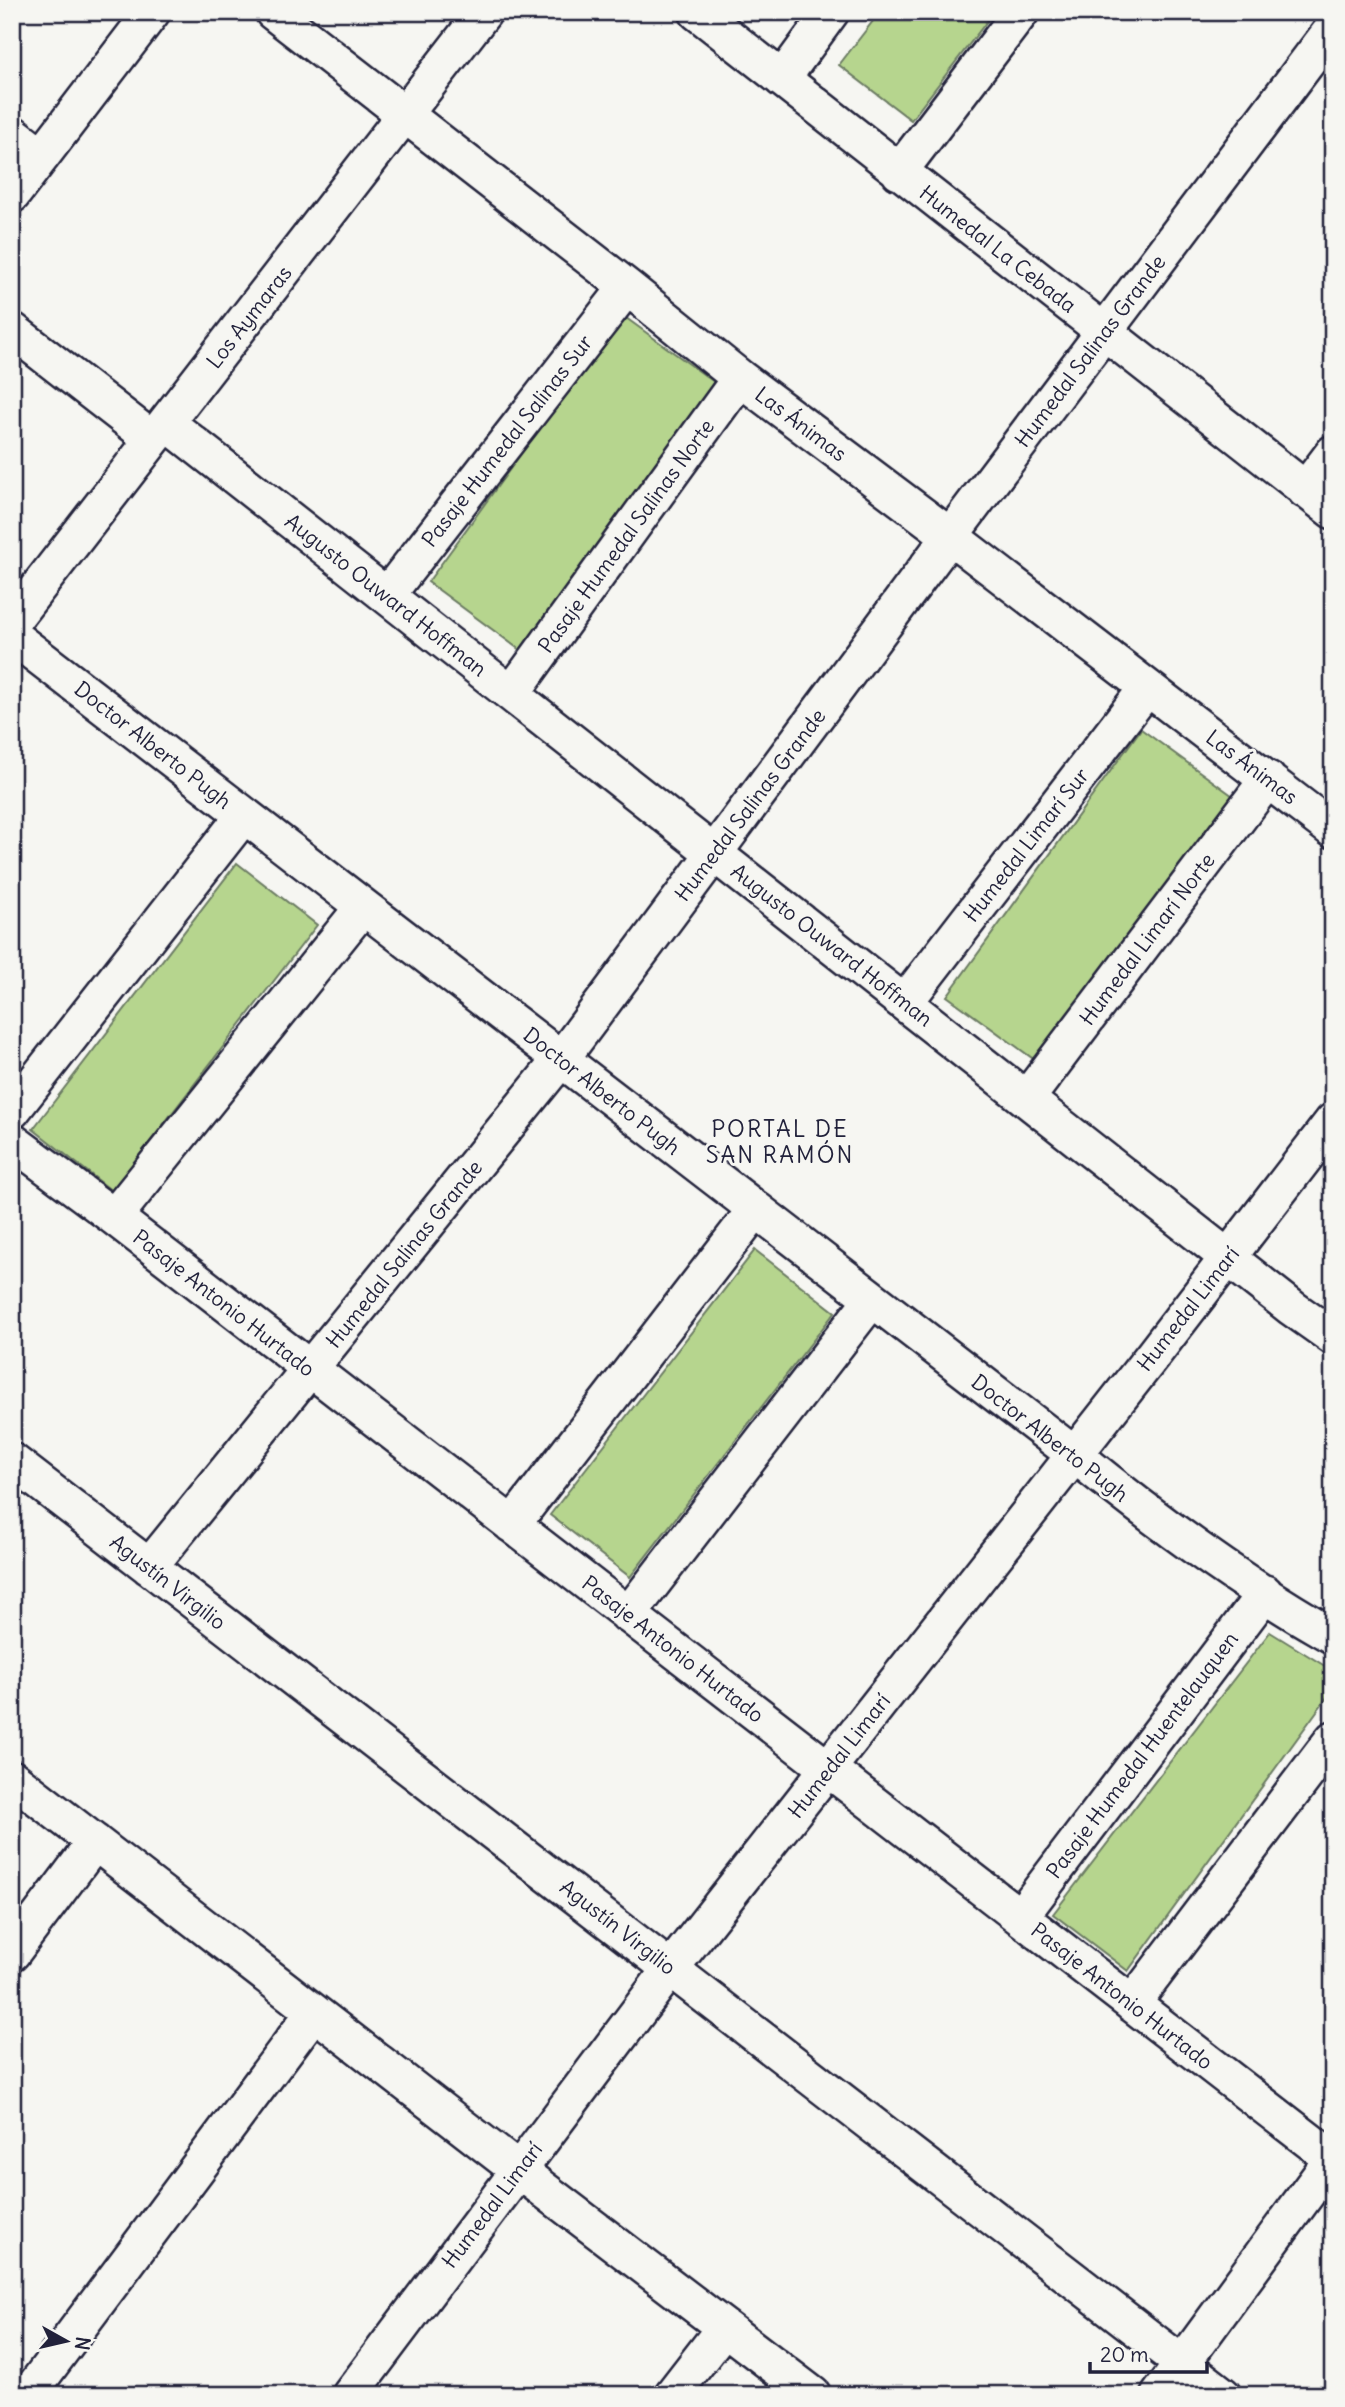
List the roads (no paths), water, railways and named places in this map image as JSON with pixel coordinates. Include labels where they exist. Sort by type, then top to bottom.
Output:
[{"type":"street","points":[[12,195],[152,12]]},
{"type":"street","name":"Las Ánimas","points":[[273,12],[740,378],[1333,830]]},
{"type":"street","name":"Los Aymaras","points":[[12,621],[484,12]]},
{"type":"street","name":"Humedal La Cebada","points":[[697,12],[1333,511]]},
{"type":"street","points":[[782,79],[831,12]]},
{"type":"street","points":[[900,172],[1021,12]]},
{"type":"street","name":"Humedal Salinas Grande","points":[[149,1567],[561,1059],[1333,28]]},
{"type":"street","points":[[12,133],[42,156]]},
{"type":"street","name":"Pasaje Humedal Salinas Sur","points":[[387,596],[627,287]]},
{"type":"street","name":"Augusto Ouward Hoffman","points":[[12,330],[160,431],[387,596],[1292,1308],[1333,1337]]},
{"type":"street","name":"Pasaje Humedal Salinas Norte","points":[[512,693],[740,378]]},
{"type":"street","points":[[1305,490],[1333,453]]},
{"type":"street","name":"Doctor Alberto Pugh","points":[[12,636],[1146,1512],[1199,1550],[1333,1636]]},
{"type":"street","name":"Humedal Limarí Sur","points":[[905,1002],[1147,688]]},
{"type":"street","name":"Humedal Limarí Norte","points":[[1027,1098],[1268,779]]},
{"type":"street","points":[[12,1111],[244,815]]},
{"type":"street","points":[[114,1217],[363,907]]},
{"type":"street","name":"Humedal Limarí","points":[[350,2395],[671,1968],[1333,1121]]},
{"type":"street","name":"Pasaje Antonio Hurtado","points":[[12,1141],[1333,2159]]},
{"type":"street","points":[[512,1525],[756,1209]]},
{"type":"street","points":[[628,1615],[872,1299]]},
{"type":"street","name":"Agustín Virgilio","points":[[12,1461],[1223,2395]]},
{"type":"street","name":"Pasaje Humedal Huentelauquen","points":[[1020,1917],[1265,1593]]},
{"type":"street","points":[[1132,2004],[1333,1739]]},
{"type":"street","points":[[12,1778],[813,2395]]},
{"type":"street","points":[[12,1954],[95,1842]]},
{"type":"street","points":[[27,2395],[314,2012]]},
{"type":"street","points":[[1159,2395],[1333,2159]]},
{"type":"street","points":[[672,2395],[724,2328]]},
{"type":"district","name":"PORTAL DE SAN RAMÓN","points":[[780,1141]]}]
